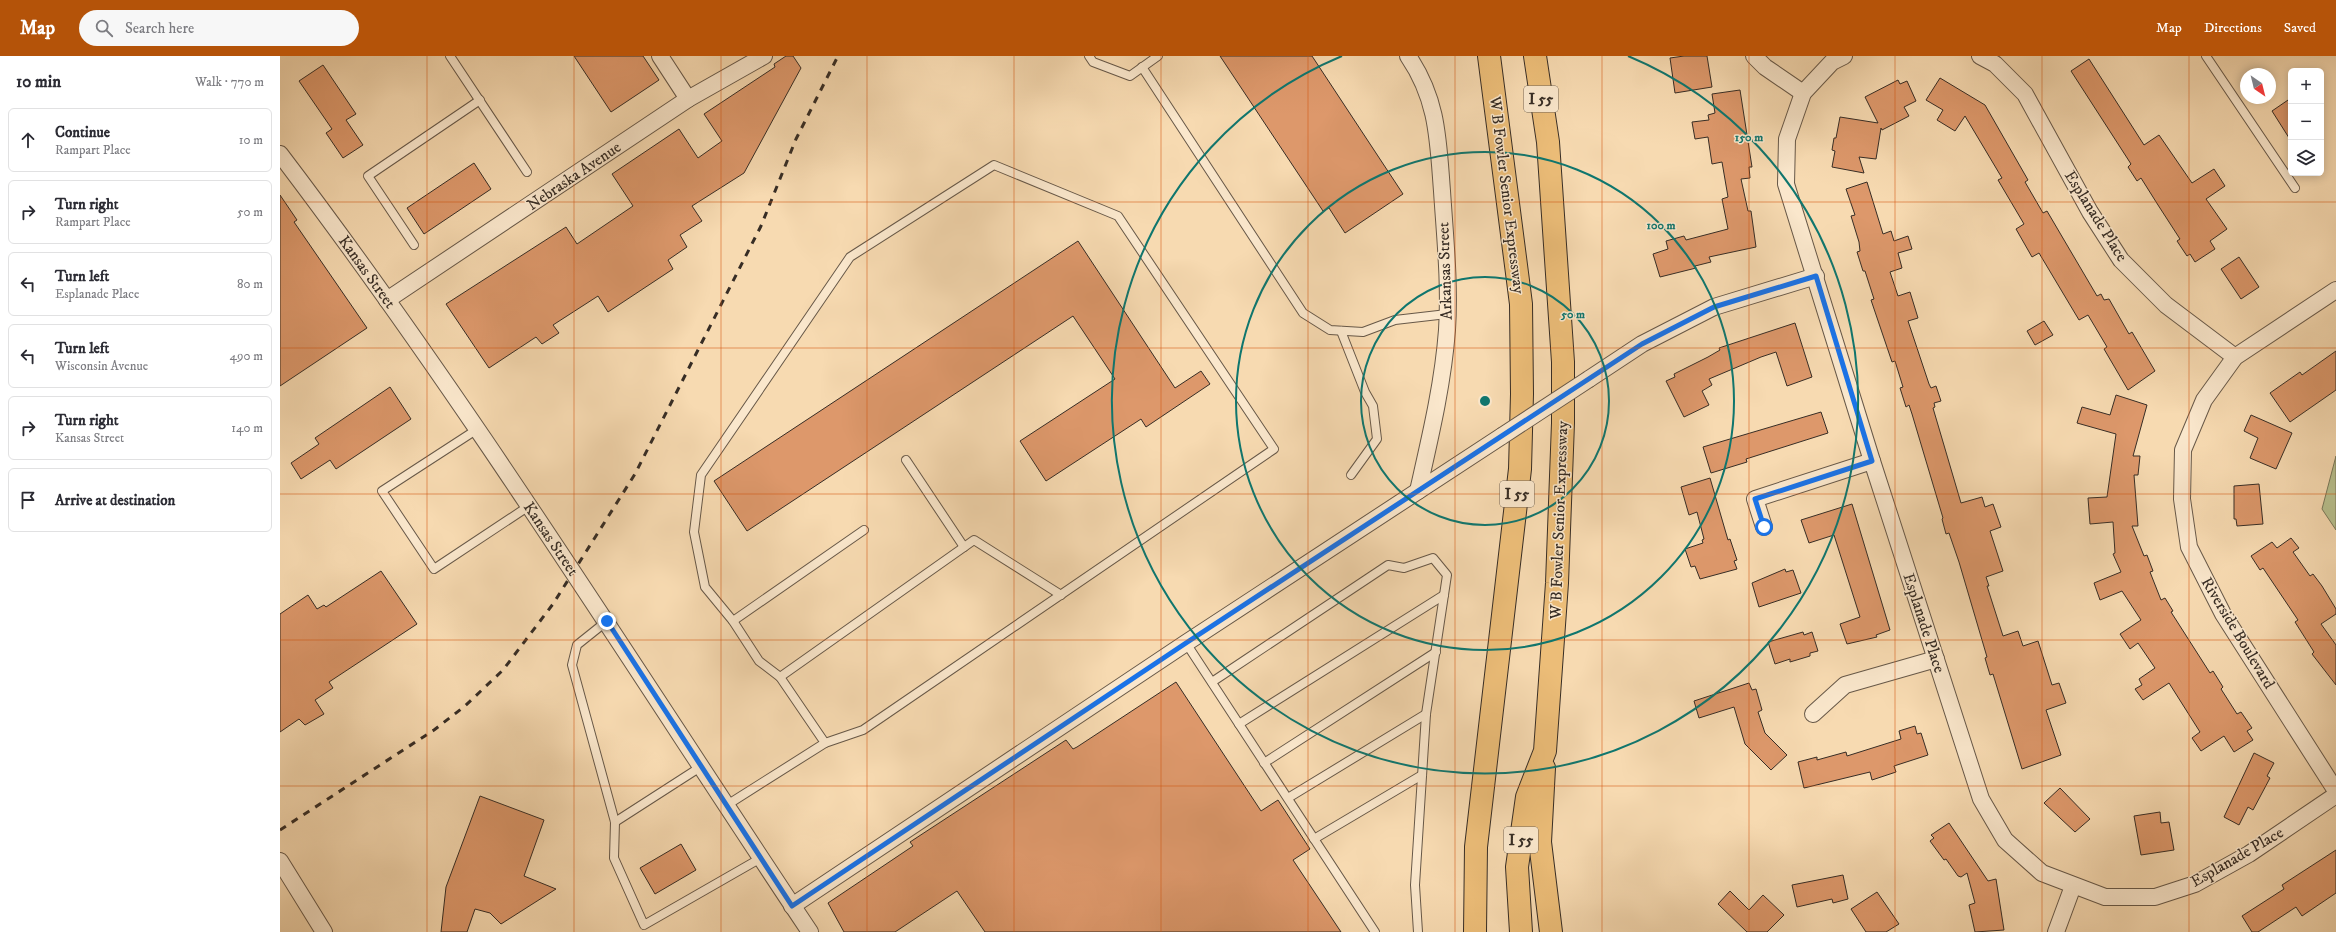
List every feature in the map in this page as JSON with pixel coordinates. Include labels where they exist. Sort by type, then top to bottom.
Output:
[{"type":"highway","name":"W B Fowler Senior Expressway","points":[[1475,932],[1476,847],[1520,469],[1522,402],[1521,304],[1489,56]]},
{"type":"highway","name":"W B Fowler Senior Expressway","points":[[1521,932],[1517,867],[1526,796],[1545,751],[1557,583],[1563,423],[1563,362],[1548,142],[1535,56]]},
{"type":"highway","points":[[1545,751],[1540,842],[1551,932]]},
{"type":"street","points":[[660,56],[688,99]]},
{"type":"street","name":"Nebraska Avenue","points":[[387,300],[688,99],[764,56]]},
{"type":"street","name":"Arkansas Street","points":[[1408,56],[1420,75],[1436,122],[1448,269],[1447,330],[1435,411],[1418,491]]},
{"type":"street","points":[[1754,56],[1765,67],[1803,93]]},
{"type":"street","name":"Esplanade Place","points":[[1844,56],[1832,62],[1803,93],[1787,139],[1786,184],[1816,276],[1872,461],[1981,799],[2005,840],[2042,873],[2073,886],[2105,897],[2156,897],[2195,884],[2249,854],[2336,795]]},
{"type":"street","name":"Esplanade Place","points":[[1980,56],[1995,64],[2025,94],[2090,212],[2121,260],[2166,306],[2235,356]]},
{"type":"street","name":"Kansas Street","points":[[280,154],[387,300],[529,506],[607,621],[810,932]]},
{"type":"street","points":[[792,906],[1186,643],[1642,344],[1714,307],[1816,276]]},
{"type":"street","name":"Riverside Boulevard","points":[[2336,290],[2235,356],[2204,400],[2183,450],[2182,499],[2190,547],[2223,614],[2336,791]]},
{"type":"street","points":[[1764,527],[1755,499],[1872,461]]},
{"type":"street","points":[[1813,714],[1845,685],[1936,659]]},
{"type":"street","points":[[280,861],[324,932]]},
{"type":"street","points":[[2056,932],[2073,886]]},
{"type":"lane","points":[[450,56],[527,172]]},
{"type":"lane","points":[[1088,56],[1093,62],[1130,76],[1158,56]]},
{"type":"lane","points":[[2206,56],[2296,188]]},
{"type":"lane","points":[[1142,67],[1303,313],[1330,330],[1363,332],[1395,320],[1447,314]]},
{"type":"lane","points":[[414,246],[368,176],[480,100]]},
{"type":"lane","points":[[727,805],[825,743],[863,730],[1274,449],[1118,216],[994,166],[850,257],[701,475],[694,532],[705,587],[733,621],[759,661],[780,676],[825,743]]},
{"type":"lane","points":[[1341,331],[1365,392],[1373,406],[1377,439],[1351,475]]},
{"type":"lane","points":[[476,430],[382,491],[434,570],[529,506]]},
{"type":"lane","points":[[906,460],[964,547]]},
{"type":"lane","points":[[733,621],[864,530]]},
{"type":"lane","points":[[780,676],[974,540],[1060,595]]},
{"type":"lane","points":[[1212,682],[1388,565],[1404,568],[1433,558],[1447,575],[1426,714],[1415,885],[1418,932]]},
{"type":"lane","points":[[1239,724],[1444,595]]},
{"type":"lane","points":[[607,621],[576,644],[572,665],[615,822],[614,858],[644,925],[761,858]]},
{"type":"lane","points":[[1186,643],[1375,932]]},
{"type":"lane","points":[[1264,763],[1436,652]]},
{"type":"lane","points":[[1288,798],[1426,714]]},
{"type":"lane","points":[[615,822],[702,766]]},
{"type":"lane","points":[[1314,839],[1422,775]]},
{"type":"green space","points":[[2336,456],[2336,530],[2322,509]]},
{"type":"building","points":[[574,56],[643,56],[659,80],[611,112]]},
{"type":"building","points":[[786,56],[793,56],[801,68],[744,173],[692,206],[702,221],[680,235],[687,247],[668,260],[673,269],[608,312],[598,296],[553,325],[559,333],[542,344],[536,337],[489,368],[446,304],[566,227],[577,244],[633,206],[612,174],[679,129],[698,158],[722,141],[704,114],[775,67],[774,64]]},
{"type":"building","points":[[1220,56],[1312,56],[1403,194],[1345,233],[1329,208],[1323,211]]},
{"type":"building","points":[[1684,56],[1707,56],[1712,87],[1675,93],[1670,58]]},
{"type":"building","points":[[2089,59],[2144,145],[2159,135],[2192,183],[2214,169],[2225,186],[2206,199],[2227,229],[2210,241],[2215,249],[2195,262],[2190,254],[2187,256],[2177,241],[2180,239],[2141,178],[2137,181],[2128,167],[2131,164],[2071,71]]},
{"type":"building","points":[[323,65],[356,114],[346,120],[363,145],[343,158],[326,133],[332,129],[299,81]]},
{"type":"building","points":[[1940,78],[1985,105],[2028,180],[2025,182],[2043,213],[2047,211],[2097,296],[2101,294],[2104,300],[2109,299],[2129,334],[2132,332],[2155,371],[2128,390],[2104,349],[2107,347],[2088,315],[2079,320],[2039,253],[2032,257],[2016,229],[2024,224],[1998,180],[2002,178],[1965,116],[1955,131],[1937,120],[1943,110],[1926,100]]},
{"type":"building","points":[[1898,80],[1900,84],[1907,81],[1916,101],[1904,107],[1909,116],[1882,130],[1881,128],[1876,159],[1859,157],[1864,173],[1832,167],[1835,151],[1832,150],[1840,117],[1878,123],[1865,97]]},
{"type":"building","points":[[1740,90],[1752,167],[1749,167],[1750,178],[1741,179],[1748,211],[1751,211],[1756,247],[1709,257],[1711,262],[1695,266],[1696,268],[1660,277],[1653,254],[1668,249],[1666,241],[1684,236],[1686,240],[1728,229],[1722,199],[1728,197],[1722,162],[1712,164],[1708,137],[1695,139],[1692,122],[1709,120],[1708,115],[1715,113],[1712,94]]},
{"type":"building","points":[[2288,100],[2288,136],[2272,111]]},
{"type":"building","points":[[474,163],[491,189],[424,234],[407,208]]},
{"type":"building","points":[[1867,182],[1883,234],[1891,231],[1894,241],[1908,236],[1912,249],[1898,253],[1902,268],[1890,272],[1898,296],[1910,292],[1918,318],[1908,321],[1929,384],[1931,388],[1936,386],[1941,401],[1934,403],[1935,407],[1933,408],[1961,503],[1982,497],[1985,507],[1993,504],[2001,527],[1990,531],[2003,571],[1986,577],[1989,586],[1987,586],[2003,636],[2018,631],[2023,646],[2038,641],[2052,685],[2059,683],[2066,703],[2046,710],[2061,755],[2022,769],[1993,674],[1990,675],[1985,658],[1987,657],[1959,562],[1949,533],[1946,534],[1943,518],[1912,414],[1909,405],[1906,407],[1900,388],[1903,387],[1895,361],[1892,362],[1871,300],[1874,299],[1857,252],[1860,251],[1859,242],[1851,216],[1855,215],[1846,189]]},
{"type":"building","points":[[280,195],[297,220],[294,222],[367,328],[280,386]]},
{"type":"building","points":[[1078,241],[1175,388],[1201,371],[1210,384],[1146,427],[1141,419],[1046,481],[1020,441],[1115,379],[1073,316],[747,531],[714,481]]},
{"type":"building","points":[[2239,257],[2259,287],[2241,299],[2221,269]]},
{"type":"building","points":[[2044,321],[2053,335],[2035,345],[2027,331]]},
{"type":"building","points":[[1795,323],[1812,377],[1787,386],[1776,352],[1709,379],[1712,385],[1702,391],[1709,405],[1684,417],[1666,381],[1675,377],[1674,374],[1708,357],[1720,350],[1719,348]]},
{"type":"building","points":[[2336,351],[2336,390],[2290,422],[2270,393],[2300,372],[2302,375]]},
{"type":"building","points":[[390,387],[411,419],[336,469],[330,460],[301,479],[291,463],[319,444],[315,438]]},
{"type":"building","points":[[2116,395],[2147,405],[2133,456],[2140,456],[2138,475],[2134,475],[2138,526],[2132,526],[2144,556],[2147,555],[2153,571],[2150,572],[2161,600],[2165,598],[2173,611],[2171,612],[2210,673],[2213,671],[2223,687],[2221,689],[2237,714],[2241,712],[2252,728],[2247,731],[2253,740],[2234,752],[2224,736],[2201,751],[2192,738],[2200,732],[2169,683],[2143,700],[2135,689],[2142,685],[2139,679],[2155,668],[2138,643],[2130,649],[2120,634],[2141,620],[2122,591],[2100,600],[2094,583],[2121,572],[2113,554],[2115,553],[2113,522],[2090,524],[2088,498],[2107,497],[2116,434],[2077,423],[2082,407],[2110,415]]},
{"type":"building","points":[[1821,412],[1828,433],[1746,459],[1747,462],[1711,473],[1703,447]]},
{"type":"building","points":[[2251,415],[2292,433],[2276,469],[2250,458],[2258,438],[2244,431]]},
{"type":"building","points":[[1710,478],[1728,540],[1730,539],[1737,560],[1734,561],[1737,569],[1700,579],[1695,566],[1691,567],[1685,549],[1703,543],[1702,540],[1704,539],[1697,512],[1689,515],[1681,487]]},
{"type":"building","points":[[2259,484],[2263,524],[2237,526],[2236,519],[2234,519],[2234,486]]},
{"type":"building","points":[[1852,504],[1890,630],[1876,635],[1877,637],[1847,644],[1840,624],[1860,617],[1834,535],[1809,543],[1801,520]]},
{"type":"building","points":[[2291,538],[2299,548],[2293,552],[2310,576],[2313,574],[2336,609],[2336,614],[2321,624],[2336,645],[2336,685],[2312,654],[2314,652],[2295,622],[2298,620],[2263,568],[2260,570],[2251,556],[2272,542],[2277,548]]},
{"type":"building","points":[[1785,569],[1786,572],[1793,570],[1801,593],[1759,607],[1752,583]]},
{"type":"building","points":[[381,571],[417,624],[329,682],[333,688],[315,700],[324,714],[305,725],[299,719],[280,732],[280,614],[308,595],[317,609],[324,605],[326,607]]},
{"type":"building","points":[[1803,632],[1804,635],[1812,632],[1818,651],[1810,653],[1810,656],[1790,662],[1790,659],[1775,664],[1768,642]]},
{"type":"building","points":[[1176,682],[1261,811],[1278,800],[1310,849],[1293,860],[1341,932],[985,932],[957,891],[895,932],[844,932],[828,903],[913,846],[910,842],[1066,740],[1073,749],[1077,747]]},
{"type":"building","points":[[1749,683],[1752,690],[1756,689],[1762,710],[1758,712],[1765,733],[1787,755],[1771,770],[1745,744],[1734,707],[1699,718],[1694,701]]},
{"type":"building","points":[[1915,726],[1917,734],[1921,733],[1928,755],[1894,766],[1896,772],[1872,780],[1870,772],[1804,788],[1798,762],[1817,757],[1817,760],[1846,752],[1847,756],[1901,739],[1899,731]]},
{"type":"building","points":[[2254,753],[2274,763],[2267,776],[2270,778],[2253,810],[2248,807],[2239,825],[2224,817]]},
{"type":"building","points":[[2060,788],[2090,819],[2075,832],[2044,803]]},
{"type":"building","points":[[480,796],[544,820],[524,876],[556,889],[501,924],[490,913],[475,909],[467,932],[441,932],[446,887]]},
{"type":"building","points":[[2160,812],[2161,823],[2169,822],[2174,850],[2141,855],[2134,816]]},
{"type":"building","points":[[1949,823],[1988,881],[1996,879],[2004,930],[1975,932],[1969,905],[1975,903],[1967,873],[1961,877],[1958,876],[1946,859],[1944,860],[1930,841],[1934,838],[1931,835]]},
{"type":"building","points":[[681,844],[696,870],[655,894],[640,868]]},
{"type":"building","points":[[2336,850],[2336,893],[2302,916],[2296,907],[2258,932],[2252,932],[2242,916],[2284,889],[2282,885]]},
{"type":"building","points":[[1843,875],[1848,899],[1833,903],[1832,899],[1797,907],[1792,885]]},
{"type":"building","points":[[1730,891],[1749,910],[1763,895],[1784,915],[1767,932],[1747,932],[1718,904]]},
{"type":"building","points":[[1877,892],[1899,924],[1886,932],[1866,932],[1851,909]]},
{"type":"railway","points":[[280,830],[434,730],[465,706],[503,670],[553,604],[635,474],[761,226],[796,139],[838,56]]},
{"type":"route","points":[[607,621],[792,906],[1186,643],[1642,344],[1714,307],[1816,276],[1872,461],[1755,499],[1764,527]]}]
